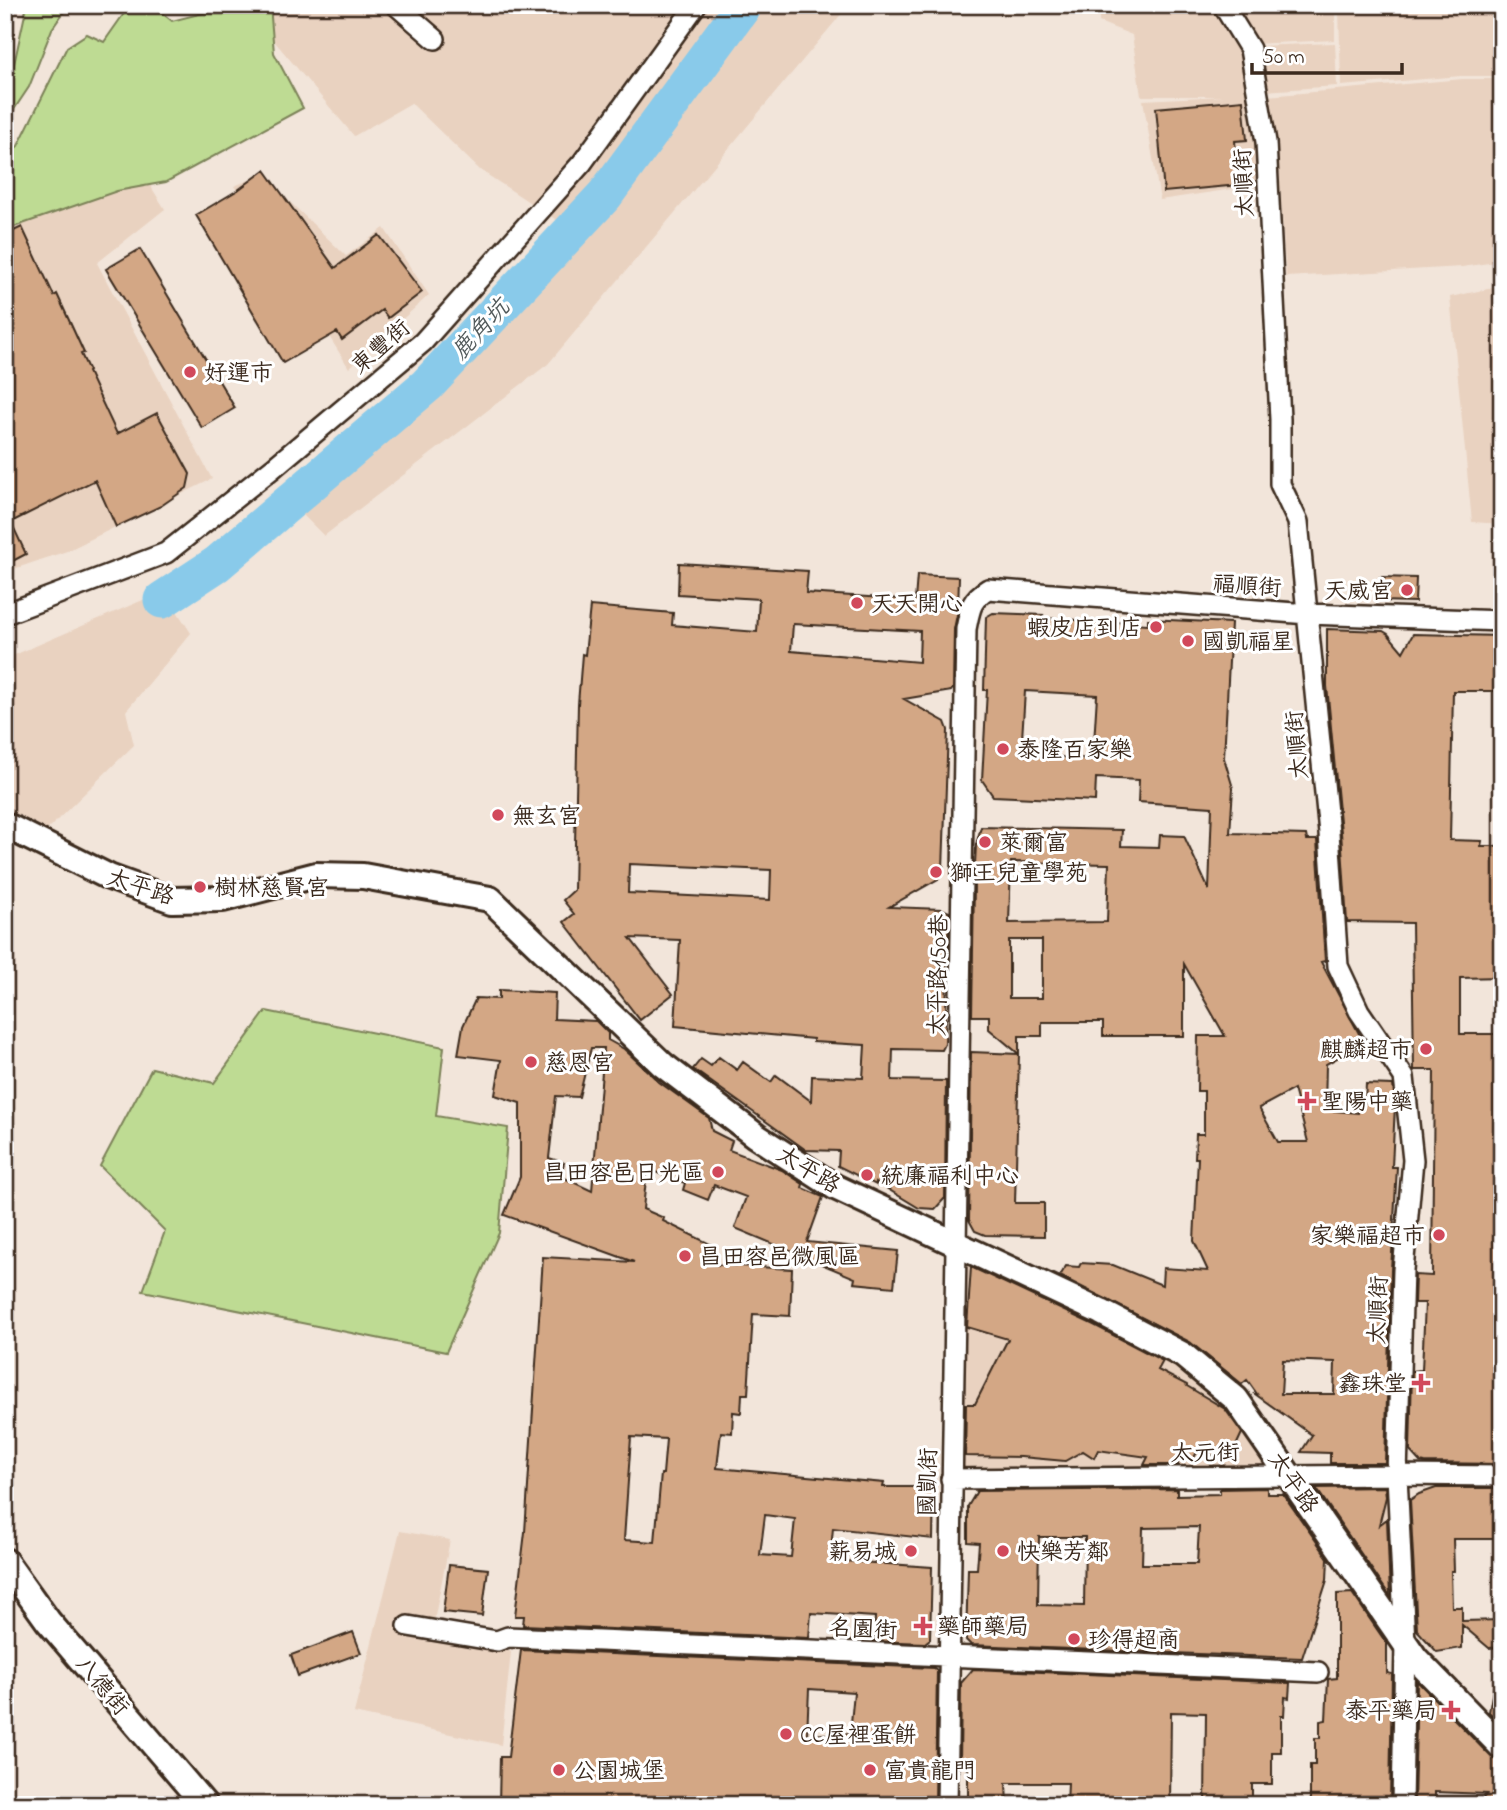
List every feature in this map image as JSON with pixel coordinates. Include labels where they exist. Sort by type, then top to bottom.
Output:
[{"type":"street","points":[[396,5],[435,39]]},
{"type":"street","name":"東豐街","points":[[5,614],[166,553],[274,468],[423,342],[582,163],[696,5]]},
{"type":"street","name":"太順街","points":[[1223,5],[1251,49],[1266,142],[1280,419],[1280,484],[1298,522],[1297,536],[1308,614],[1329,833],[1338,966],[1359,1011],[1404,1077],[1413,1160],[1403,1269],[1397,1475],[1405,1643]]},
{"type":"street","name":"福順街","points":[[988,589],[1308,614],[1502,621]]},
{"type":"street","name":"太平路150巷","points":[[956,1244],[966,629],[971,605],[978,595],[988,589]]},
{"type":"street","name":"太平路","points":[[5,825],[109,877],[172,900],[223,899],[316,874],[363,876],[490,899],[663,1065],[756,1136],[835,1187],[1101,1312],[1183,1355],[1236,1399],[1416,1660],[1502,1747]]},
{"type":"street","name":"國凱街","points":[[947,1805],[956,1244]]},
{"type":"street","name":"太元街","points":[[951,1479],[1502,1476]]},
{"type":"street","name":"八德街","points":[[5,1561],[48,1621],[205,1805]]},
{"type":"street","name":"名園街","points":[[408,1626],[497,1641],[508,1637],[639,1641],[1318,1672]]},
{"type":"street","points":[[1402,1805],[1405,1643]]},
{"type":"shaded area","points":[[269,5],[849,5],[548,364],[324,536],[298,510],[502,318],[581,236],[480,170],[411,103],[354,136],[265,30]]},
{"type":"shaded area","points":[[1099,5],[1210,5],[1244,55],[1259,185],[1160,200],[1143,100],[1224,96],[1141,96],[1132,35],[1099,22]]},
{"type":"shaded area","points":[[1234,5],[1323,5],[1323,11],[1335,12],[1335,40],[1254,44]]},
{"type":"shaded area","points":[[1327,5],[1502,5],[1502,76],[1461,76],[1341,86],[1339,8]]},
{"type":"shaded area","points":[[1335,43],[1337,86],[1264,91],[1258,46]]},
{"type":"shaded area","points":[[1463,79],[1502,79],[1502,261],[1462,267],[1286,277],[1280,187],[1267,96]]},
{"type":"shaded area","points":[[136,163],[165,209],[97,263],[212,479],[67,551],[5,572],[5,222]]},
{"type":"shaded area","points":[[262,175],[346,256],[384,228],[429,295],[349,368],[234,186]]},
{"type":"shaded area","points":[[1502,286],[1502,524],[1472,522],[1450,297]]},
{"type":"shaded area","points":[[164,591],[191,633],[126,711],[134,745],[47,830],[5,812],[5,659]]},
{"type":"shaded area","points":[[966,1259],[1178,1359],[1230,1405],[1269,1471],[956,1467]]},
{"type":"shaded area","points":[[1391,1483],[1399,1623],[1305,1486]]},
{"type":"shaded area","points":[[400,1531],[450,1540],[434,1621],[511,1652],[501,1745],[354,1713]]},
{"type":"green space","points":[[27,5],[68,6],[52,29],[29,87],[5,123],[5,90],[9,87]]},
{"type":"green space","points":[[130,5],[152,5],[172,21],[234,5],[270,5],[274,53],[303,108],[166,182],[117,191],[5,230],[5,158],[18,146],[67,47],[87,34],[104,42]]},
{"type":"green space","points":[[266,1011],[444,1047],[436,1116],[508,1128],[499,1233],[446,1352],[143,1291],[165,1231],[100,1166],[152,1068],[214,1083]]},
{"type":"building","points":[[1243,100],[1247,140],[1235,141],[1239,185],[1164,192],[1156,108]]},
{"type":"building","points":[[265,170],[335,268],[379,235],[422,292],[388,318],[382,310],[342,340],[337,332],[283,363],[196,215]]},
{"type":"building","points":[[22,227],[54,296],[57,294],[84,353],[81,354],[88,372],[117,434],[157,413],[190,474],[187,488],[161,506],[116,527],[95,480],[11,522],[26,554],[5,565],[5,235]]},
{"type":"building","points":[[140,249],[235,408],[202,428],[106,269]]},
{"type":"building","points":[[679,563],[808,571],[806,593],[915,600],[917,575],[959,577],[958,610],[954,629],[953,688],[951,691],[904,699],[945,722],[948,730],[943,869],[938,879],[889,907],[942,909],[949,912],[945,1044],[942,1050],[893,1049],[892,1080],[946,1081],[945,1198],[935,1209],[919,1208],[876,1182],[876,1185],[838,1166],[839,1151],[806,1150],[693,1069],[701,1059],[711,1066],[719,1057],[737,1070],[743,1062],[771,1082],[776,1075],[811,1101],[812,1076],[863,1078],[865,1045],[813,1042],[813,1039],[675,1026],[680,940],[630,938],[673,994],[640,1020],[564,922],[574,914],[563,900],[574,890],[578,704],[582,654],[585,655],[590,606],[673,613],[672,625],[757,632],[759,599],[678,594]],"holes":[[[793,624],[920,631],[919,662],[791,651]],[[629,864],[771,870],[770,900],[628,893]]]},
{"type":"building","points":[[1380,577],[1416,578],[1415,602],[1379,601]]},
{"type":"building","points":[[993,613],[1148,624],[1148,619],[1231,623],[1224,758],[1233,788],[1230,833],[1306,835],[1307,840],[1317,840],[1325,961],[1321,962],[1364,1043],[1326,1064],[1325,1110],[1358,1113],[1358,1103],[1365,1103],[1366,1084],[1393,1085],[1395,1105],[1392,1167],[1397,1167],[1385,1463],[1330,1463],[1330,1453],[1301,1452],[1312,1435],[1255,1394],[1247,1380],[1242,1384],[1190,1342],[1060,1276],[1066,1266],[1079,1267],[1081,1263],[1113,1265],[1162,1285],[1163,1268],[1208,1271],[1194,1241],[1198,1158],[1195,1158],[1196,1134],[1204,1134],[1204,1091],[1197,1091],[1198,1036],[1225,1036],[1184,964],[1184,1036],[1103,1036],[1103,1022],[1042,1022],[1042,1036],[1019,1036],[1019,1054],[989,1029],[989,1016],[972,1016],[974,883],[976,845],[981,827],[1122,830],[1121,846],[1159,847],[1160,835],[1184,836],[1209,890],[1212,807],[1138,802],[1139,780],[1096,778],[1095,801],[993,796],[982,780],[987,690],[984,690],[986,617]],"holes":[[[1025,691],[1097,695],[1093,759],[1021,755]],[[1011,862],[1109,864],[1107,922],[1009,923]],[[1009,940],[1042,940],[1042,998],[1009,998]],[[1294,1089],[1308,1142],[1278,1142],[1259,1108]],[[1283,1360],[1335,1362],[1334,1394],[1281,1394]]]},
{"type":"building","points":[[1327,629],[1383,631],[1403,652],[1413,634],[1502,636],[1502,691],[1453,691],[1450,840],[1482,841],[1481,846],[1502,846],[1502,977],[1460,978],[1460,1034],[1502,1034],[1502,1464],[1425,1463],[1420,1462],[1410,1451],[1412,1371],[1422,1370],[1425,1303],[1414,1303],[1415,1275],[1432,1276],[1434,1070],[1414,1070],[1412,923],[1347,922],[1327,686]]},
{"type":"building","points":[[499,990],[555,993],[554,1019],[596,1021],[608,1033],[608,1040],[624,1049],[659,1082],[709,1118],[712,1131],[732,1141],[729,1150],[782,1170],[803,1184],[802,1188],[823,1197],[807,1242],[898,1251],[894,1287],[854,1283],[855,1278],[735,1228],[746,1197],[714,1185],[708,1200],[683,1190],[685,1183],[647,1169],[643,1209],[714,1246],[706,1264],[792,1269],[790,1316],[753,1314],[748,1394],[742,1394],[741,1413],[733,1412],[732,1433],[721,1432],[717,1468],[884,1483],[883,1487],[934,1487],[933,1539],[833,1528],[830,1560],[932,1567],[930,1639],[925,1643],[874,1641],[875,1617],[811,1613],[809,1638],[523,1625],[524,1616],[515,1616],[525,1532],[543,1257],[634,1262],[504,1215],[520,1177],[520,1103],[495,1095],[501,1060],[458,1055],[463,1026],[476,998],[499,999]],"holes":[[[591,1048],[604,1048],[592,1191],[560,1176],[564,1163],[549,1158],[556,1096],[579,1097]],[[631,1437],[666,1439],[655,1542],[624,1540]],[[765,1515],[795,1519],[791,1557],[760,1555]]]},
{"type":"building","points":[[971,1052],[1019,1054],[1015,1203],[1044,1203],[1044,1236],[985,1235],[975,1231],[969,1220]]},
{"type":"building","points":[[971,1267],[1163,1361],[1158,1370],[1225,1409],[1242,1433],[1230,1459],[1197,1452],[1193,1460],[1178,1459],[1178,1465],[1144,1465],[1148,1457],[1098,1450],[1094,1458],[1083,1451],[1065,1461],[965,1456],[966,1404],[975,1404],[1008,1339],[967,1327]]},
{"type":"building","points":[[1385,1487],[1386,1497],[1379,1525],[1387,1519],[1390,1596],[1316,1488]]},
{"type":"building","points":[[1267,1488],[1267,1494],[1283,1494],[1328,1558],[1327,1580],[1302,1658],[971,1645],[966,1640],[968,1569],[977,1569],[979,1543],[968,1542],[968,1506],[977,1491],[1177,1489],[1177,1495],[1220,1494],[1220,1489]],"holes":[[[1199,1527],[1197,1564],[1142,1564],[1143,1528]],[[1039,1537],[1085,1537],[1084,1606],[1038,1605]]]},
{"type":"building","points":[[1436,1488],[1502,1488],[1502,1515],[1498,1515],[1496,1539],[1453,1539],[1454,1571],[1451,1571],[1452,1607],[1462,1607],[1462,1621],[1502,1620],[1502,1647],[1489,1648],[1462,1625],[1462,1648],[1437,1652],[1417,1630],[1410,1500]]},
{"type":"building","points":[[449,1565],[488,1569],[482,1616],[443,1612]]},
{"type":"building","points":[[1352,1593],[1387,1644],[1387,1673],[1392,1674],[1390,1805],[1310,1805],[1310,1765],[1315,1765],[1315,1738],[1320,1738],[1320,1721],[1326,1720],[1328,1679],[1337,1678],[1337,1594]]},
{"type":"building","points":[[353,1632],[361,1653],[298,1676],[291,1655]]},
{"type":"building","name":"CC屋裡蛋餅","points":[[521,1650],[937,1670],[935,1805],[499,1805],[500,1757],[508,1757]],"holes":[[[809,1689],[854,1692],[850,1733],[807,1735]]]},
{"type":"building","points":[[973,1669],[1290,1683],[1289,1698],[1285,1697],[1284,1716],[1281,1716],[1281,1752],[1272,1752],[1272,1784],[1252,1784],[1252,1805],[1205,1805],[1206,1713],[1171,1712],[1170,1805],[1067,1805],[1068,1783],[1006,1783],[1007,1805],[968,1805],[968,1764],[960,1763],[961,1683]]},
{"type":"building","points":[[1417,1681],[1491,1757],[1502,1761],[1502,1805],[1476,1805],[1487,1794],[1435,1792],[1435,1805],[1414,1805]]},
{"type":"building","points":[[1494,1684],[1502,1685],[1502,1725],[1489,1712]]},
{"type":"waterway","name":"鹿角坑","points":[[162,600],[217,564],[427,385],[605,195],[744,5]]},
{"type":"place","name":"好運市","points":[[190,372]]},
{"type":"place","name":"天威宮","points":[[1407,590]]},
{"type":"place","name":"天天開心","points":[[857,603]]},
{"type":"place","name":"蝦皮店到店","points":[[1156,627]]},
{"type":"place","name":"國凱福星","points":[[1188,641]]},
{"type":"place","name":"泰隆百家樂","points":[[1003,749]]},
{"type":"place","name":"無玄宮","points":[[498,815]]},
{"type":"place","name":"萊爾富","points":[[985,842]]},
{"type":"place","name":"獅王兒童學苑","points":[[936,872]]},
{"type":"place","name":"樹林慈賢宮","points":[[200,887]]},
{"type":"place","name":"麒麟超市","points":[[1426,1049]]},
{"type":"place","name":"慈恩宮","points":[[531,1062]]},
{"type":"place","name":"聖陽中藥","points":[[1307,1101]]},
{"type":"place","name":"昌田容邑日光區","points":[[718,1172]]},
{"type":"place","name":"統廉福利中心","points":[[867,1175]]},
{"type":"place","name":"家樂福超市","points":[[1439,1235]]},
{"type":"place","name":"昌田容邑微風區","points":[[685,1256]]},
{"type":"place","name":"鑫珠堂","points":[[1421,1383]]},
{"type":"place","name":"薪易城","points":[[911,1551]]},
{"type":"place","name":"快樂芳鄰","points":[[1003,1551]]},
{"type":"place","name":"藥師藥局","points":[[923,1626]]},
{"type":"place","name":"珍得超商","points":[[1074,1639]]},
{"type":"place","name":"泰平藥局","points":[[1451,1710]]},
{"type":"place","name":"CC屋裡蛋餅","points":[[786,1734]]},
{"type":"place","name":"公園城堡","points":[[559,1770]]},
{"type":"place","name":"富貴龍門","points":[[870,1770]]}]
